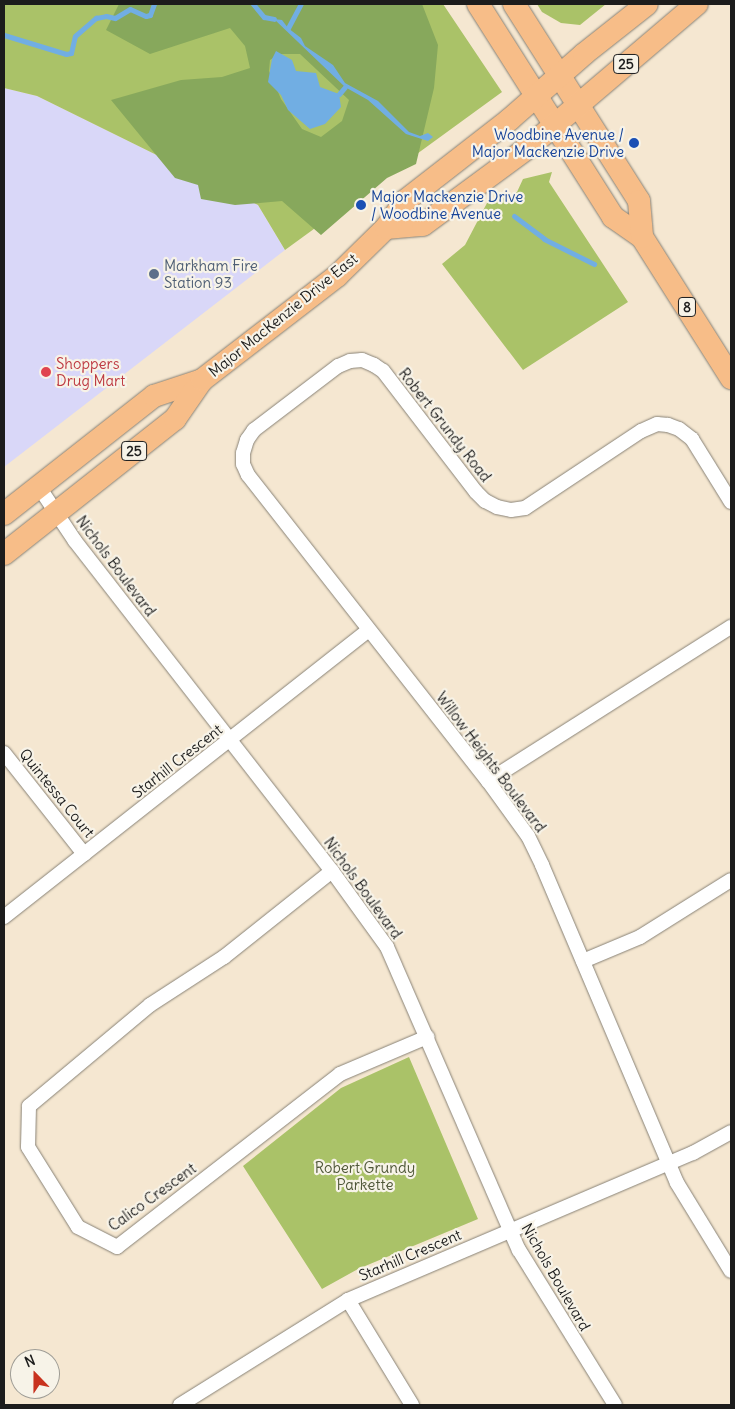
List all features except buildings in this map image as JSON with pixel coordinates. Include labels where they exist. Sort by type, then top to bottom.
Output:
[{"type":"main road","name":"8","points":[[478,4],[613,217],[642,237],[731,378]]},
{"type":"main road","name":"8","points":[[514,4],[639,201],[642,237]]},
{"type":"main road","name":"Major MacKenzie Drive East","points":[[4,554],[175,419],[202,380],[337,276],[386,228],[405,201],[647,4]]},
{"type":"main road","name":"25","points":[[386,228],[423,225],[555,125],[697,4]]},
{"type":"main road","name":"Major MacKenzie Drive East","points":[[4,514],[154,396],[202,380]]},
{"type":"street","name":"Robert Grundy Road","points":[[247,440],[254,430],[338,366],[350,361],[362,360],[374,364],[383,372],[476,492],[485,502],[497,507],[511,510],[525,508],[641,431],[657,424],[668,424],[679,429],[692,439],[731,502]]},
{"type":"street","name":"Willow Heights Boulevard","points":[[247,440],[243,458],[248,475],[488,781],[528,836],[537,853],[669,1164],[691,1207],[731,1271]]},
{"type":"street","name":"Nichols Boulevard","points":[[39,487],[75,541],[332,871],[387,947],[510,1230],[535,1278],[615,1405]]},
{"type":"street","points":[[488,781],[731,627]]},
{"type":"street","name":"Starhill Crescent","points":[[4,917],[369,630]]},
{"type":"street","name":"Quintessa Court","points":[[4,753],[84,854]]},
{"type":"street","name":"Calico Crescent","points":[[332,871],[224,957],[150,1005],[29,1106],[28,1147],[78,1227],[118,1246],[340,1074],[427,1037]]},
{"type":"street","points":[[583,961],[640,937],[731,880]]},
{"type":"street","name":"Starhill Crescent","points":[[180,1405],[348,1300],[693,1154],[731,1132]]},
{"type":"street","points":[[348,1300],[412,1405]]},
{"type":"shaded area","points":[[4,88],[37,96],[258,205],[285,250],[4,467]]},
{"type":"green space","points":[[4,4],[443,4],[502,92],[285,250],[258,205],[37,96],[4,88]]},
{"type":"green space","points":[[119,4],[422,4],[438,45],[434,88],[416,164],[387,178],[321,235],[282,201],[235,205],[201,199],[198,185],[175,178],[111,100],[181,80],[222,77],[250,68],[245,46],[230,28],[150,54],[106,30]],"holes":[[[279,54],[300,54],[349,100],[342,121],[321,137],[302,129],[281,99],[269,71],[270,60]]]},
{"type":"green space","points":[[537,4],[606,4],[580,25],[561,23],[542,12]]},
{"type":"green space","points":[[552,172],[549,182],[628,302],[523,370],[442,264],[465,245],[487,203],[517,192],[523,179]]},
{"type":"green space","name":"Robert Grundy Parkette","points":[[409,1057],[478,1219],[358,1269],[322,1289],[243,1166],[341,1088]]},
{"type":"water","points":[[274,19],[282,20],[288,28],[301,38],[305,46],[333,65],[345,83],[378,101],[409,132],[420,136],[428,133],[433,137],[428,141],[406,134],[368,100],[345,87]]},
{"type":"water","points":[[276,51],[292,60],[296,71],[316,73],[320,87],[339,94],[341,107],[325,124],[310,129],[288,110],[281,95],[268,82],[272,59]]},
{"type":"waterway","points":[[4,35],[66,54],[71,53],[75,36],[96,18],[106,16],[115,18],[130,9],[146,16],[150,15],[154,4]]},
{"type":"waterway","points":[[253,4],[264,17],[274,19]]},
{"type":"waterway","points":[[288,28],[301,4]]},
{"type":"waterway","points":[[339,94],[345,87]]},
{"type":"waterway","points":[[514,216],[544,239],[594,264]]},
{"type":"place","name":"Woodbine Avenue / Major Mackenzie Drive","points":[[634,143]]},
{"type":"place","name":"Major Mackenzie Drive / Woodbine Avenue","points":[[361,205]]},
{"type":"place","name":"Markham Fire Station 93","points":[[154,274]]},
{"type":"place","name":"Shoppers Drug Mart","points":[[46,372]]}]
